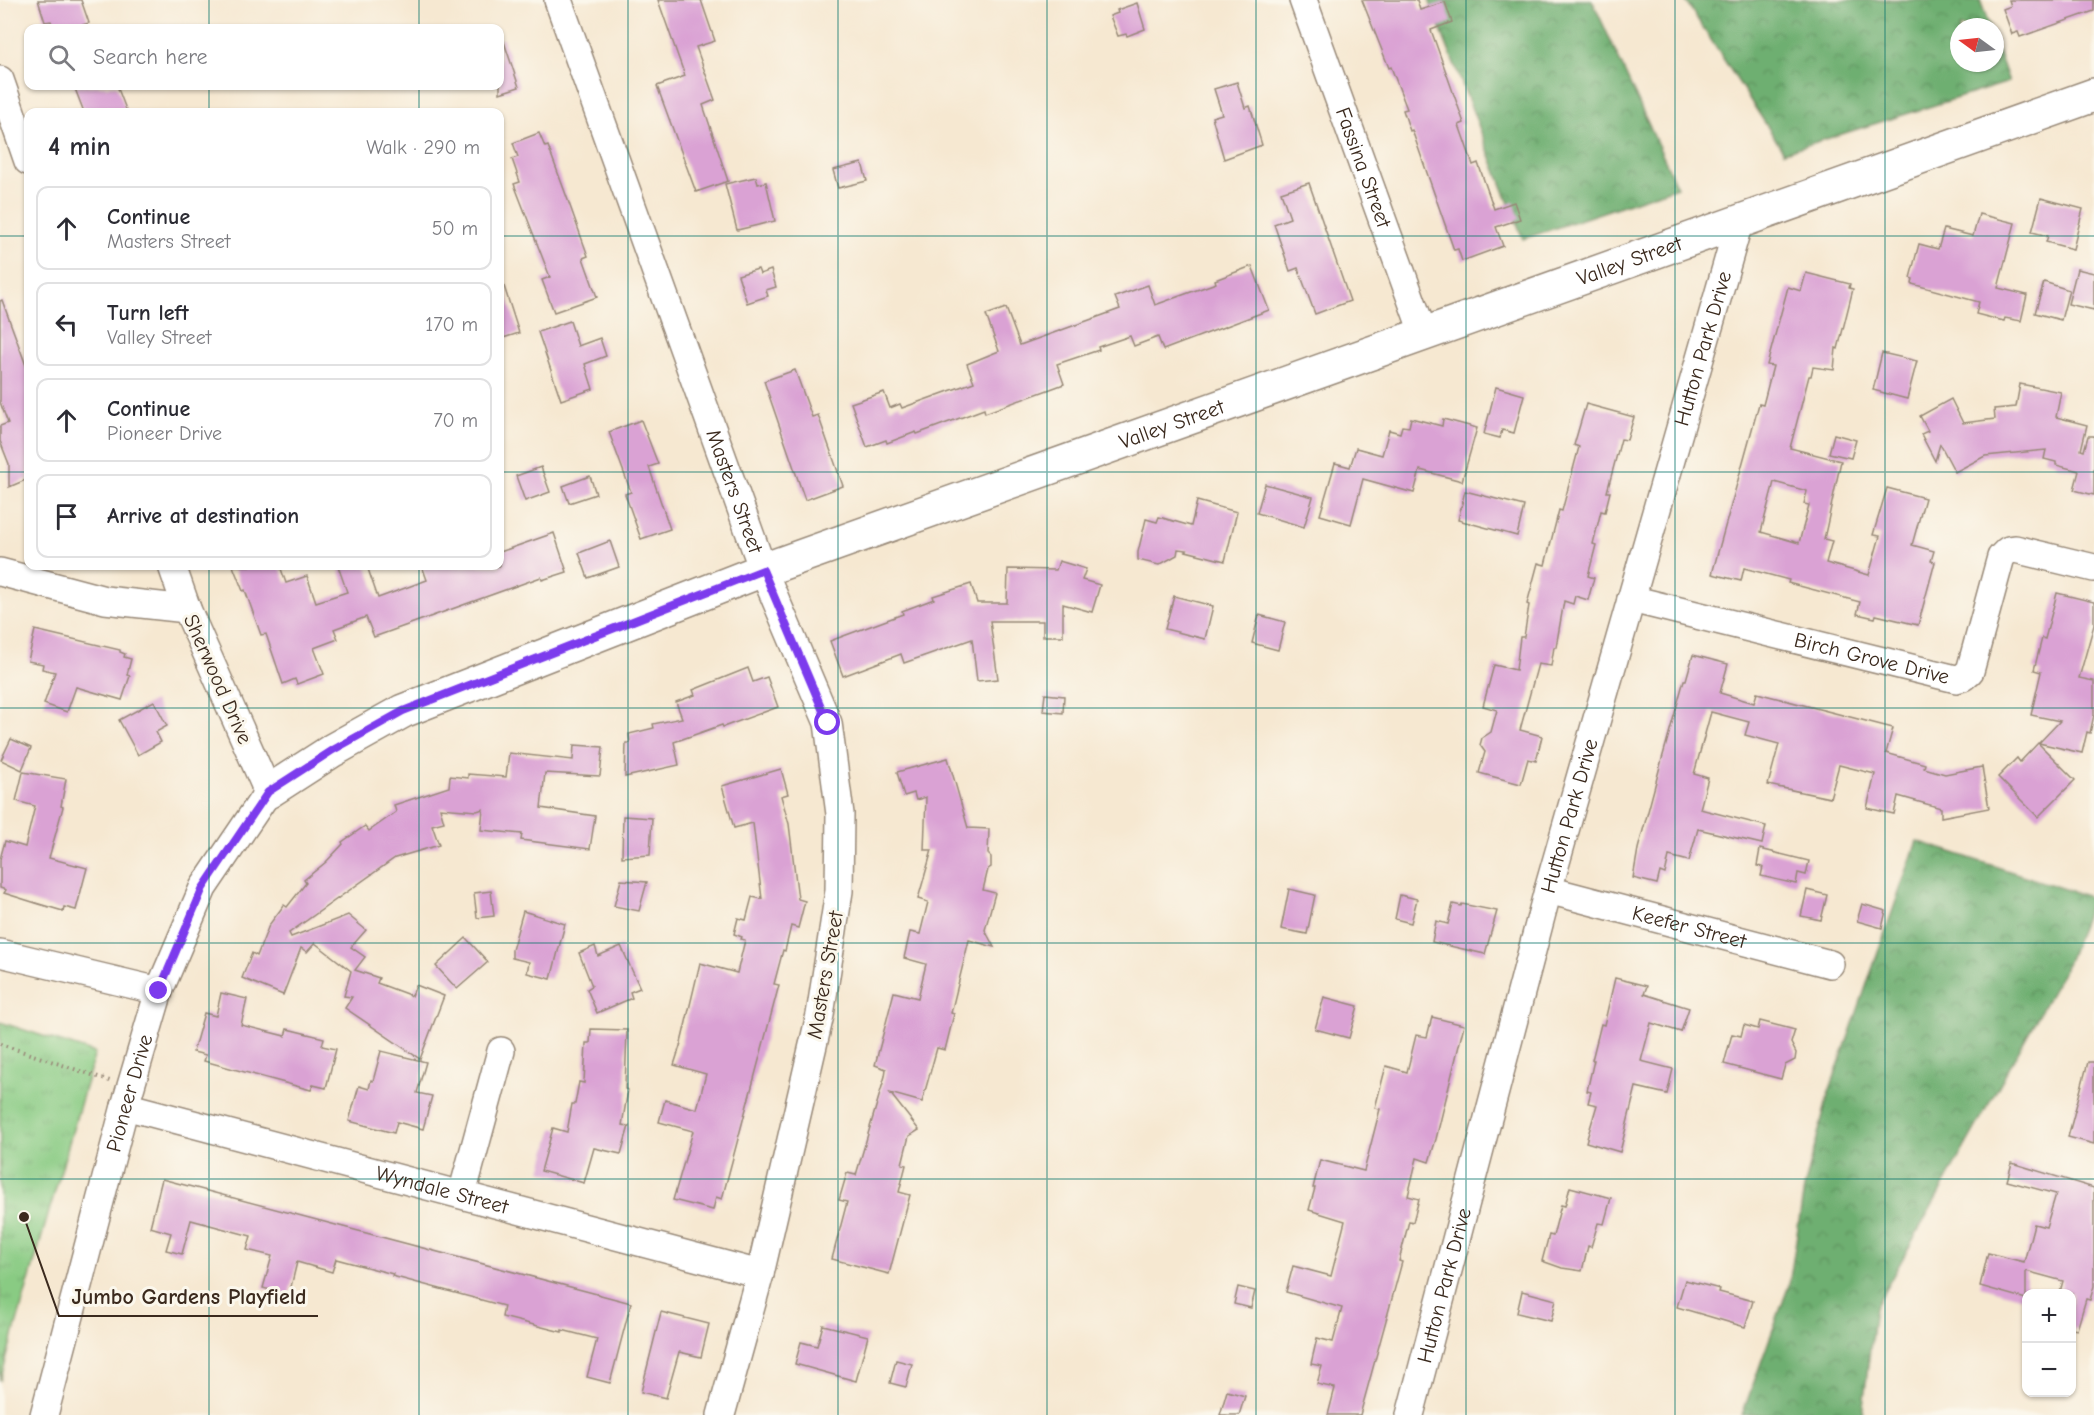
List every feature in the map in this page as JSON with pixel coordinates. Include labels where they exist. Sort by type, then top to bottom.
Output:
[{"type":"main road","name":"Valley Street","points":[[268,792],[333,750],[403,711],[763,570],[2094,94]]},
{"type":"street","name":"Masters Street","points":[[558,0],[763,570],[828,723],[840,814],[839,891],[820,1015],[760,1274],[721,1415]]},
{"type":"street","name":"Fassina Street","points":[[1303,0],[1424,335]]},
{"type":"street","points":[[0,80],[24,149]]},
{"type":"street","name":"Hutton Park Drive","points":[[1410,1415],[1548,890],[1739,222]]},
{"type":"street","name":"Birch Grove Drive","points":[[1631,600],[1956,679],[1970,671],[1995,574],[2001,557],[2008,550],[2014,549],[2094,568]]},
{"type":"street","name":"Sherwood Drive","points":[[173,570],[187,609],[268,792]]},
{"type":"street","points":[[0,572],[105,600],[187,609]]},
{"type":"street","name":"Pioneer Drive","points":[[44,1415],[128,1097],[159,991],[203,888],[268,792]]},
{"type":"street","name":"Keefer Street","points":[[1548,890],[1830,964]]},
{"type":"street","points":[[0,953],[159,991]]},
{"type":"street","points":[[462,1194],[501,1051]]},
{"type":"street","name":"Wyndale Street","points":[[128,1097],[462,1194],[760,1274]]},
{"type":"path","points":[[0,1044],[128,1097]]},
{"type":"green space","points":[[1429,0],[1592,0],[1677,187],[1523,239]]},
{"type":"green space","points":[[1685,0],[1980,0],[1987,18],[1950,18],[1950,72],[2004,72],[2004,68],[2009,82],[1784,152]]},
{"type":"green space","points":[[1917,841],[2092,898],[2068,962],[1875,1308],[1862,1415],[1742,1415],[1789,1285],[1804,1189],[1828,1095]]},
{"type":"green space","points":[[0,1022],[95,1053],[0,1381]]},
{"type":"building","points":[[38,0],[81,0],[89,23],[52,24],[51,21],[45,22]]},
{"type":"building","points":[[658,0],[701,0],[715,41],[696,47],[715,100],[703,105],[728,181],[696,192],[657,86],[685,76]]},
{"type":"building","points":[[1362,0],[1417,0],[1420,10],[1445,2],[1452,22],[1431,30],[1464,123],[1459,125],[1473,165],[1478,163],[1494,209],[1514,202],[1520,219],[1496,227],[1503,246],[1462,261],[1458,249],[1454,250],[1403,110],[1407,109]]},
{"type":"building","points":[[2009,0],[2094,0],[2094,11],[2020,37],[2018,32],[2012,34],[2003,9],[2011,6]]},
{"type":"building","points":[[1137,3],[1145,29],[1127,36],[1126,34],[1118,36],[1110,16],[1118,13],[1117,10]]},
{"type":"building","points":[[504,42],[519,87],[500,93],[500,90],[504,90]]},
{"type":"building","points":[[1237,82],[1245,108],[1250,106],[1262,145],[1224,159],[1212,117],[1222,114],[1214,89]]},
{"type":"building","points":[[76,90],[119,90],[125,108],[82,108]]},
{"type":"building","points":[[539,133],[545,147],[548,146],[588,256],[583,258],[597,297],[554,312],[542,280],[550,277],[514,184],[520,182],[512,159],[518,157],[513,143]]},
{"type":"building","points":[[862,163],[867,181],[838,188],[833,170]]},
{"type":"building","points":[[756,177],[758,184],[766,182],[775,221],[737,230],[725,184]]},
{"type":"building","points":[[1309,183],[1350,301],[1315,314],[1298,268],[1290,271],[1274,224],[1290,218],[1281,192]]},
{"type":"building","points":[[2041,198],[2083,209],[2073,249],[2046,242],[2048,236],[2032,232]]},
{"type":"building","points":[[1979,214],[2015,223],[1998,288],[2027,295],[2021,321],[2005,318],[2004,321],[1976,314],[1979,302],[1912,284],[1913,279],[1910,278],[1919,244],[1938,249],[1944,229],[1973,236]]},
{"type":"building","points":[[1252,266],[1269,310],[1163,350],[1158,337],[1134,346],[1130,336],[1098,347],[1099,350],[1057,364],[1064,384],[985,413],[984,409],[917,434],[916,432],[887,443],[886,440],[867,447],[851,403],[884,392],[890,408],[900,404],[902,408],[974,382],[967,364],[999,351],[986,315],[1006,308],[1020,345],[1120,309],[1115,297],[1148,285],[1155,305],[1216,283],[1215,280]]},
{"type":"building","points":[[758,269],[760,274],[771,270],[776,287],[766,290],[768,296],[747,303],[738,275]]},
{"type":"building","points":[[2077,269],[2094,273],[2094,310],[2068,304]]},
{"type":"building","points":[[1806,273],[1850,284],[1849,288],[1853,289],[1838,349],[1836,348],[1834,370],[1813,367],[1790,448],[1841,461],[1824,539],[1832,541],[1826,563],[1869,575],[1880,536],[1873,535],[1887,488],[1925,498],[1912,545],[1934,551],[1931,561],[1935,562],[1918,625],[1876,615],[1875,618],[1857,614],[1860,602],[1788,583],[1789,580],[1744,568],[1741,581],[1712,574],[1759,404],[1763,405],[1773,366],[1767,365],[1788,287],[1801,291]],"holes":[[[1774,482],[1807,491],[1804,504],[1809,505],[1799,543],[1761,532]]]},
{"type":"building","points":[[2044,282],[2069,290],[2061,320],[2035,313]]},
{"type":"building","points":[[504,286],[519,333],[504,338]]},
{"type":"building","points":[[2,300],[24,360],[24,481],[9,487],[9,464],[0,441],[0,426],[8,423],[0,402],[0,301]]},
{"type":"building","points":[[570,321],[578,346],[600,338],[606,356],[585,364],[593,389],[561,400],[538,332]]},
{"type":"building","points":[[1882,353],[1917,361],[1907,399],[1873,390]]},
{"type":"building","points":[[795,370],[812,417],[818,415],[843,486],[805,500],[764,381]]},
{"type":"building","points":[[2020,384],[2061,392],[2056,417],[2087,425],[2081,450],[2084,451],[2088,436],[2094,436],[2094,495],[2074,490],[2079,471],[2044,459],[2046,450],[1985,456],[1955,472],[1940,444],[1935,461],[1921,434],[1928,431],[1920,416],[1951,399],[1963,423],[1995,419],[1994,409],[2016,407]]},
{"type":"building","points":[[1496,387],[1524,395],[1514,433],[1502,430],[1500,438],[1484,434]]},
{"type":"building","points":[[1586,404],[1634,417],[1627,440],[1621,439],[1607,492],[1610,492],[1605,512],[1601,511],[1588,576],[1594,578],[1588,600],[1575,596],[1573,604],[1564,601],[1551,666],[1538,664],[1520,730],[1542,736],[1536,761],[1528,759],[1521,784],[1479,773],[1485,752],[1480,745],[1482,738],[1491,732],[1497,710],[1483,706],[1494,665],[1516,670],[1520,637],[1524,637],[1529,605],[1527,604],[1538,563],[1545,565],[1559,510],[1562,511],[1579,447],[1574,445]]},
{"type":"building","points":[[1411,418],[1442,426],[1443,419],[1477,428],[1462,481],[1420,470],[1414,493],[1363,479],[1351,524],[1320,515],[1335,463],[1350,467],[1356,448],[1382,455],[1389,430],[1400,433],[1402,426],[1409,427]]},
{"type":"building","points":[[641,420],[658,464],[649,467],[670,529],[641,539],[625,494],[631,492],[609,432]]},
{"type":"building","points":[[1834,434],[1856,440],[1851,458],[1829,453]]},
{"type":"building","points":[[541,467],[550,492],[525,501],[516,476]]},
{"type":"building","points":[[590,476],[596,494],[569,503],[563,486]]},
{"type":"building","points":[[1265,484],[1313,497],[1304,527],[1257,513]]},
{"type":"building","points":[[1465,491],[1524,506],[1517,536],[1458,520]]},
{"type":"building","points":[[1197,501],[1237,512],[1225,561],[1178,549],[1177,555],[1159,565],[1138,560],[1146,519],[1157,522],[1159,517],[1191,526]]},
{"type":"building","points":[[554,533],[567,572],[542,580],[541,577],[374,637],[366,617],[334,629],[338,639],[314,648],[324,674],[297,684],[295,679],[283,684],[266,634],[261,635],[245,590],[243,591],[235,570],[281,570],[286,583],[307,576],[316,602],[347,592],[339,570],[368,570],[378,598],[427,580],[423,570],[504,570],[504,551]]},
{"type":"building","points":[[610,541],[619,567],[588,578],[579,553]]},
{"type":"building","points":[[1059,561],[1086,569],[1082,580],[1100,585],[1092,612],[1063,604],[1063,636],[1043,636],[1043,621],[990,621],[998,679],[977,681],[972,639],[904,663],[901,654],[843,676],[830,641],[903,614],[902,611],[934,599],[933,596],[971,584],[977,603],[1007,603],[1008,569],[1056,570]]},
{"type":"building","points":[[2057,593],[2094,602],[2094,625],[2079,678],[2094,681],[2094,715],[2082,753],[2039,743],[2060,721],[2031,715],[2041,672],[2034,670]]},
{"type":"building","points":[[1174,596],[1213,606],[1205,639],[1165,629]]},
{"type":"building","points":[[1259,615],[1285,622],[1278,650],[1252,643]]},
{"type":"building","points":[[35,630],[120,650],[125,654],[124,657],[131,659],[127,675],[130,676],[122,700],[76,687],[67,712],[44,704],[55,672],[42,669],[43,664],[28,661]]},
{"type":"building","points":[[1693,655],[1728,664],[1720,693],[1754,703],[1757,693],[1893,728],[1886,753],[1925,764],[1924,768],[1945,774],[1982,767],[1989,808],[1941,817],[1941,808],[1898,796],[1894,814],[1867,808],[1875,774],[1839,765],[1830,798],[1768,785],[1779,744],[1745,735],[1749,722],[1711,712],[1694,774],[1708,778],[1700,809],[1766,826],[1762,844],[1698,829],[1689,861],[1669,856],[1665,874],[1660,872],[1657,884],[1633,878],[1638,849],[1662,759]]},
{"type":"building","points":[[748,668],[753,682],[767,677],[778,707],[674,742],[679,765],[625,777],[626,743],[630,743],[629,734],[654,728],[653,724],[682,718],[676,702],[695,695],[693,690]]},
{"type":"building","points":[[1045,694],[1064,696],[1063,713],[1043,711]]},
{"type":"building","points":[[154,701],[167,726],[156,732],[161,742],[138,755],[119,720]]},
{"type":"building","points":[[11,739],[31,748],[22,770],[1,760]]},
{"type":"building","points":[[2038,743],[2075,780],[2038,817],[1998,777],[2017,758],[2020,762]]},
{"type":"building","points":[[574,745],[603,747],[600,776],[545,773],[541,808],[595,816],[590,849],[521,840],[522,834],[481,830],[483,809],[477,811],[440,808],[444,822],[432,825],[439,845],[395,858],[289,933],[291,937],[348,915],[366,930],[351,947],[365,957],[355,970],[379,978],[377,983],[412,996],[416,985],[444,996],[420,1059],[345,1008],[352,997],[344,996],[351,971],[315,943],[307,952],[301,948],[283,995],[242,978],[252,953],[257,956],[269,925],[284,905],[287,907],[306,883],[304,880],[326,862],[343,844],[342,842],[365,826],[369,831],[396,812],[394,805],[449,787],[450,776],[468,778],[468,774],[506,777],[509,753],[573,760]]},
{"type":"building","points":[[948,758],[968,828],[989,829],[988,854],[991,857],[991,867],[988,869],[983,890],[995,893],[985,930],[994,947],[969,940],[951,1013],[954,1014],[945,1050],[937,1048],[922,1102],[890,1093],[919,1130],[909,1136],[902,1164],[906,1165],[899,1192],[910,1195],[889,1274],[832,1259],[847,1202],[839,1200],[847,1173],[856,1175],[885,1076],[886,1069],[875,1065],[894,992],[918,998],[926,964],[904,958],[910,932],[920,934],[928,902],[918,899],[932,850],[924,850],[926,797],[916,800],[914,793],[904,796],[897,772]]},
{"type":"building","points":[[781,769],[788,794],[781,796],[789,824],[798,899],[805,901],[798,928],[791,926],[785,951],[783,950],[774,984],[779,985],[722,1199],[716,1197],[713,1210],[673,1200],[693,1131],[659,1122],[665,1100],[697,1109],[706,1074],[674,1065],[700,963],[737,973],[745,940],[734,934],[738,918],[746,920],[752,897],[762,899],[753,823],[734,828],[722,786]]},
{"type":"building","points":[[23,772],[66,779],[61,806],[63,807],[49,858],[87,868],[76,910],[64,907],[63,911],[4,893],[6,890],[0,888],[0,859],[5,841],[25,847],[35,806],[16,801]]},
{"type":"building","points":[[623,816],[652,818],[650,855],[622,857]]},
{"type":"building","points":[[1760,849],[1809,861],[1806,875],[1798,873],[1796,884],[1761,876],[1763,867],[1757,866]]},
{"type":"building","points":[[621,880],[647,882],[639,911],[614,906]]},
{"type":"building","points":[[1289,889],[1315,895],[1307,934],[1281,929]]},
{"type":"building","points":[[1807,890],[1827,895],[1821,920],[1801,916]]},
{"type":"building","points":[[491,891],[494,916],[477,918],[474,893]]},
{"type":"building","points":[[1400,895],[1417,899],[1411,923],[1395,919]]},
{"type":"building","points":[[1453,904],[1497,911],[1485,954],[1432,942],[1436,921],[1448,924]]},
{"type":"building","points":[[1862,904],[1886,911],[1882,928],[1857,921]]},
{"type":"building","points":[[523,911],[565,924],[551,979],[527,973],[529,962],[512,958],[512,950]]},
{"type":"building","points":[[466,938],[488,962],[457,989],[436,966]]},
{"type":"building","points":[[595,946],[598,956],[621,946],[640,988],[630,992],[632,998],[597,1013],[587,989],[592,986],[579,953]]},
{"type":"building","points":[[1615,978],[1647,986],[1644,994],[1689,1008],[1681,1032],[1651,1023],[1641,1061],[1673,1069],[1667,1094],[1636,1087],[1620,1152],[1586,1142],[1597,1105],[1588,1103],[1591,1092],[1587,1091],[1594,1060],[1592,1060],[1601,1024],[1604,1025]]},
{"type":"building","points":[[221,993],[247,999],[241,1025],[285,1036],[287,1029],[324,1038],[322,1046],[336,1049],[326,1088],[313,1085],[311,1090],[204,1061],[206,1055],[193,1052],[204,1013],[216,1016]]},
{"type":"building","points":[[1324,997],[1358,1006],[1349,1038],[1315,1029]]},
{"type":"building","points":[[1432,1017],[1464,1025],[1436,1139],[1429,1162],[1417,1158],[1408,1196],[1419,1199],[1413,1222],[1409,1221],[1399,1261],[1402,1262],[1360,1415],[1328,1415],[1335,1388],[1317,1384],[1322,1366],[1311,1364],[1317,1338],[1333,1342],[1342,1308],[1286,1292],[1293,1266],[1331,1276],[1345,1221],[1309,1210],[1320,1160],[1364,1171],[1380,1109],[1375,1108],[1386,1066],[1407,1072],[1416,1035],[1427,1037]]},
{"type":"building","points":[[1760,1021],[1795,1030],[1791,1043],[1796,1053],[1795,1060],[1785,1065],[1781,1079],[1724,1064],[1732,1034],[1741,1036],[1744,1025],[1758,1029]]},
{"type":"building","points":[[591,1029],[627,1030],[625,1089],[628,1090],[622,1125],[629,1126],[621,1154],[594,1148],[584,1183],[541,1171],[553,1128],[567,1132],[579,1082],[584,1083],[586,1043],[590,1043]]},
{"type":"building","points":[[381,1051],[426,1062],[417,1093],[432,1096],[423,1129],[397,1122],[394,1133],[349,1121],[359,1086],[369,1089]]},
{"type":"building","points":[[2088,1062],[2094,1062],[2094,1144],[2068,1137]]},
{"type":"building","points":[[2012,1163],[2094,1188],[2094,1286],[2090,1300],[2086,1299],[2077,1330],[2076,1289],[2061,1289],[2063,1281],[2026,1271],[2026,1289],[2022,1289],[2022,1298],[1980,1286],[1988,1253],[2024,1262],[2034,1224],[2046,1227],[2056,1194],[2007,1181]]},
{"type":"building","points":[[162,1179],[631,1303],[610,1383],[587,1377],[597,1339],[502,1317],[504,1306],[336,1259],[332,1272],[297,1262],[289,1295],[263,1288],[272,1256],[247,1250],[251,1236],[191,1220],[182,1254],[166,1250],[171,1233],[150,1227]]},
{"type":"building","points":[[1570,1187],[1611,1198],[1604,1224],[1598,1223],[1591,1247],[1588,1246],[1582,1271],[1562,1268],[1542,1261],[1549,1235],[1553,1236],[1561,1205],[1565,1206]]},
{"type":"building","points":[[1685,1280],[1753,1301],[1745,1327],[1677,1307]]},
{"type":"building","points":[[1238,1287],[1255,1291],[1251,1308],[1234,1304]]},
{"type":"building","points":[[1522,1291],[1556,1300],[1551,1321],[1517,1313]]},
{"type":"building","points":[[661,1312],[709,1324],[701,1357],[679,1352],[666,1398],[641,1392]]},
{"type":"building","points":[[823,1325],[868,1336],[856,1381],[795,1364],[801,1342],[817,1346]]},
{"type":"building","points":[[896,1360],[912,1364],[906,1387],[890,1383]]},
{"type":"building","points":[[1227,1391],[1245,1396],[1239,1415],[1220,1415]]},
{"type":"place","name":"Jumbo Gardens Playfield","points":[[24,1217]]},
{"type":"route","points":[[159,991],[203,888],[268,792],[333,750],[403,711],[763,570],[828,723]]}]
